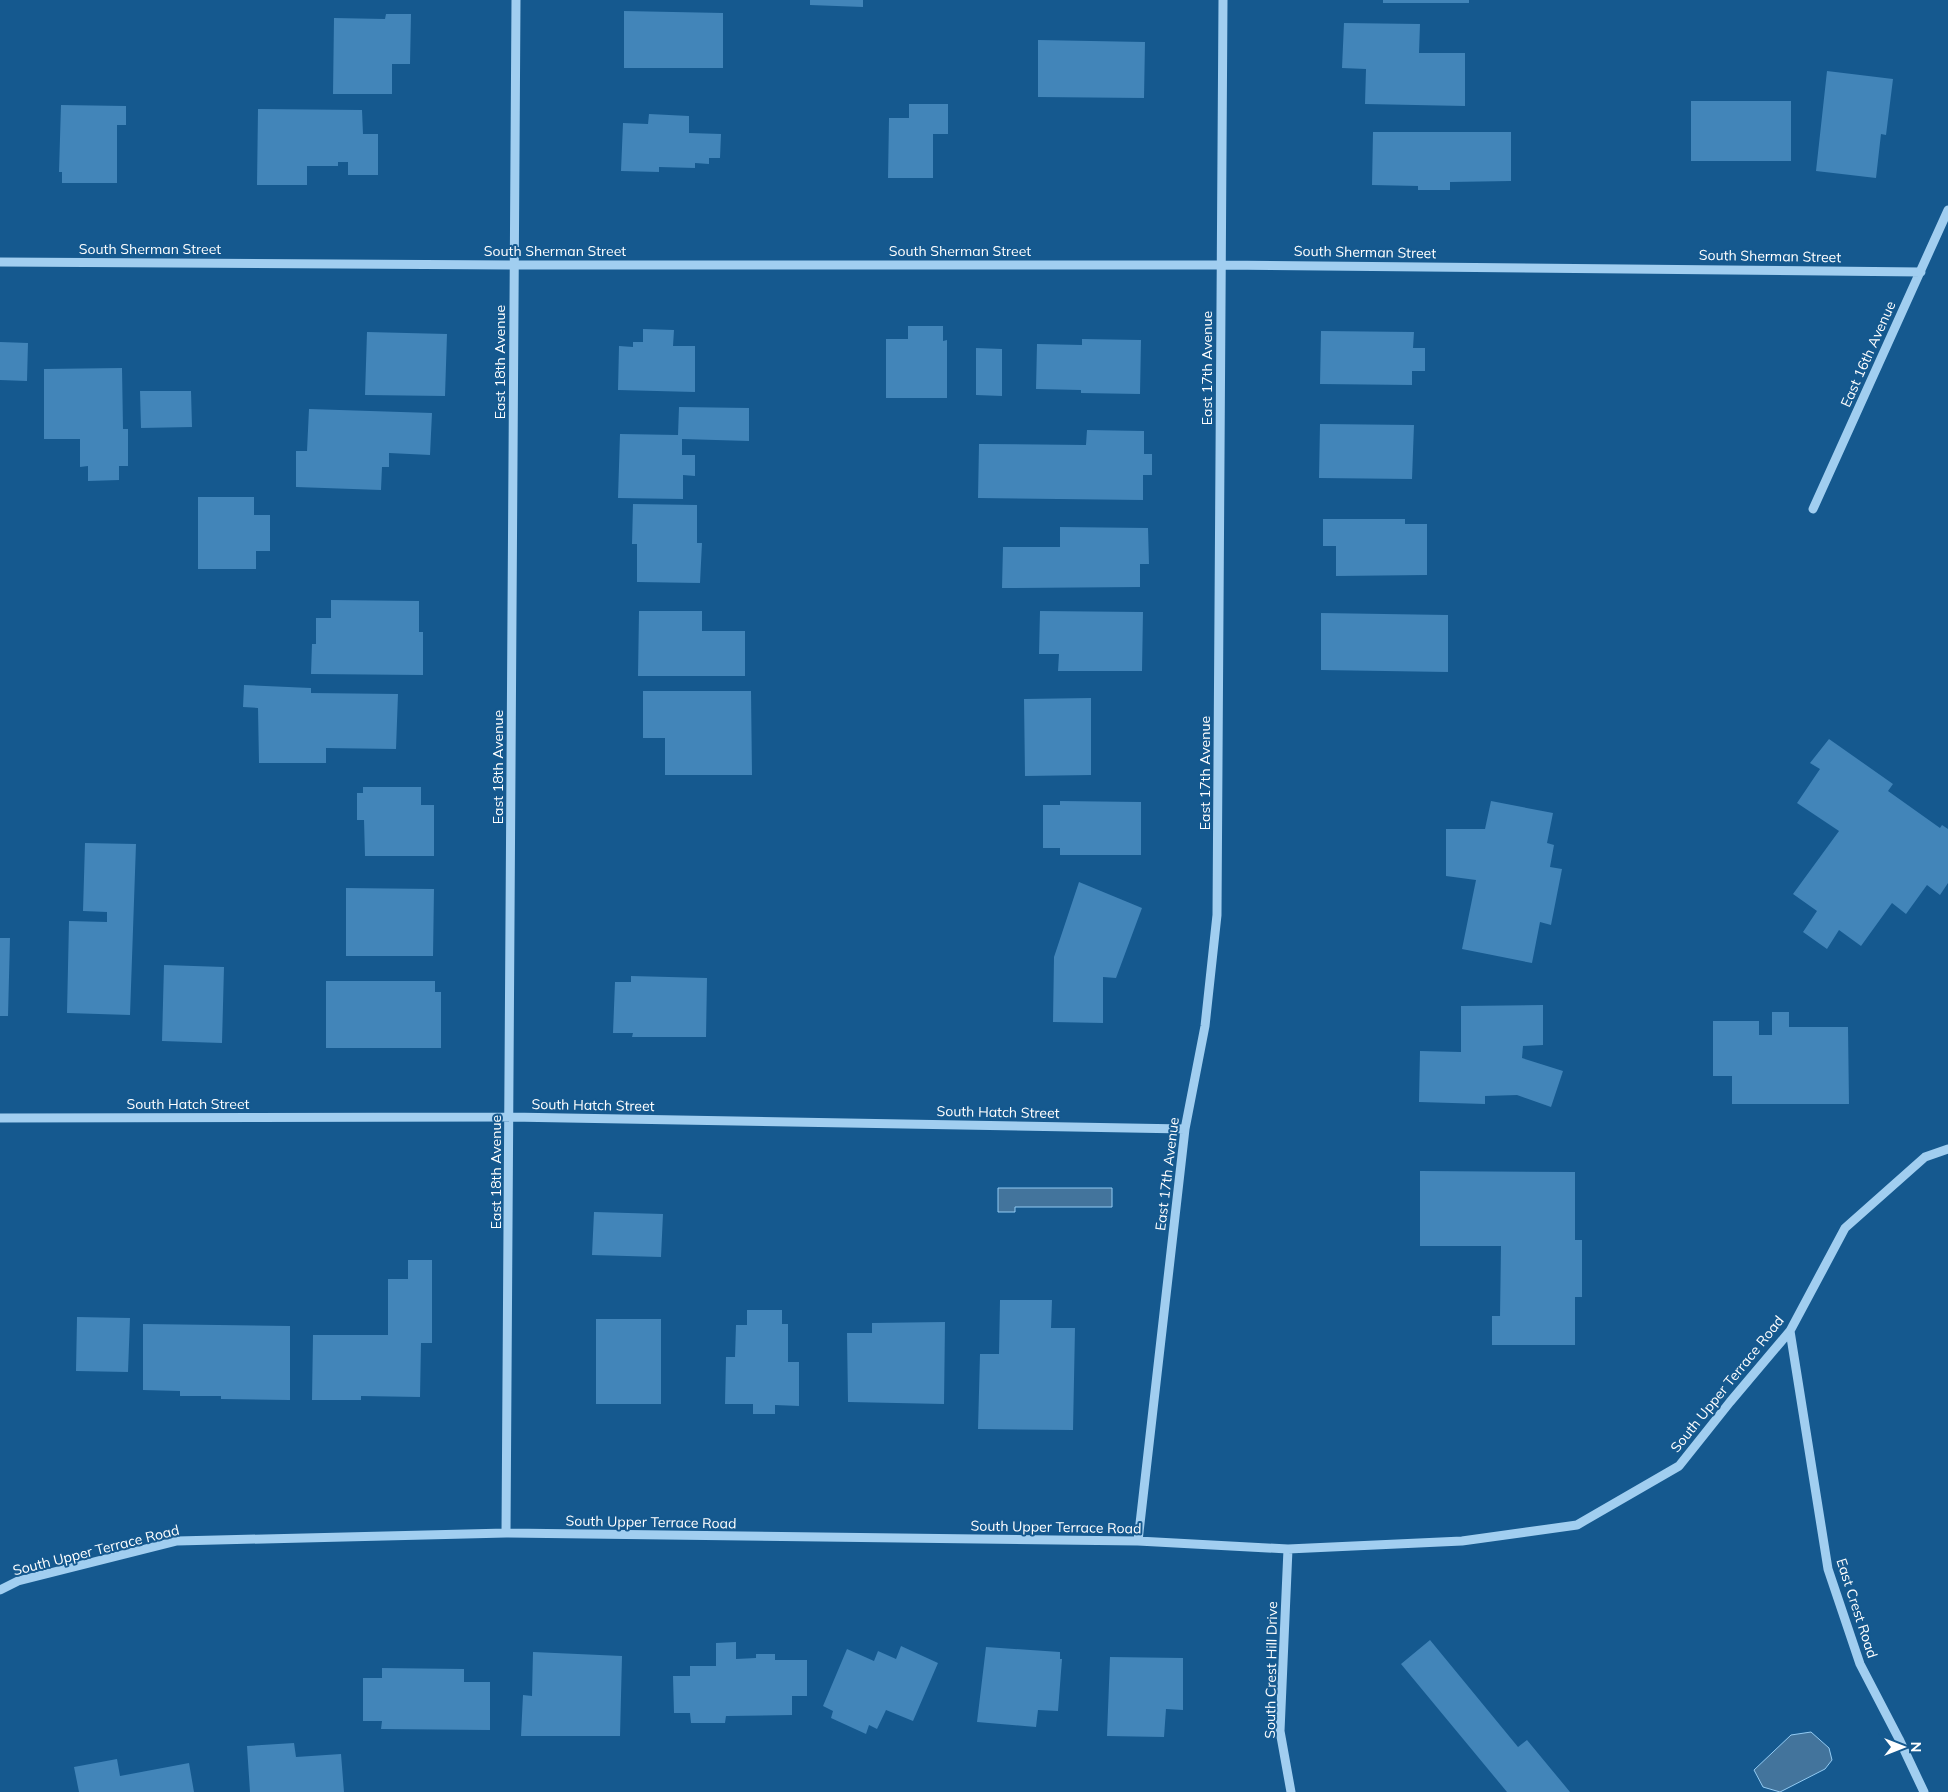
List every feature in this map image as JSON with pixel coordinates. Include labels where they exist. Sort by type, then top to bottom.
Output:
[{"type":"street","name":"East 18th Avenue","points":[[506,1533],[516,0]]},
{"type":"street","name":"East 17th Avenue","points":[[1138,1541],[1185,1129],[1205,1026],[1218,915],[1224,0]]},
{"type":"street","name":"East 16th Avenue","points":[[1813,510],[1948,210]]},
{"type":"street","name":"South Sherman Street","points":[[0,262],[514,265],[1222,265],[1920,272]]},
{"type":"street","name":"South Hatch Street","points":[[0,1118],[510,1117],[1185,1129]]},
{"type":"street","name":"South Upper Terrace Road","points":[[0,1590],[18,1581],[177,1541],[506,1533],[1138,1541],[1288,1549],[1462,1541],[1577,1525],[1679,1466],[1790,1331],[1845,1228],[1925,1157],[1948,1149]]},
{"type":"street","name":"East Crest Road","points":[[1790,1331],[1828,1569],[1860,1664],[1924,1792]]},
{"type":"street","name":"South Crest Hill Drive","points":[[1288,1549],[1280,1731],[1291,1792]]},
{"type":"water","points":[[998,1188],[1112,1188],[1112,1207],[1015,1207],[1015,1212],[998,1212]]},
{"type":"water","points":[[1811,1732],[1829,1748],[1832,1760],[1825,1769],[1780,1792],[1763,1787],[1754,1770],[1791,1735]]},
{"type":"building","points":[[810,0],[863,0],[863,7],[810,5]]},
{"type":"building","points":[[1383,0],[1469,0],[1469,3],[1383,3]]},
{"type":"building","points":[[624,11],[723,13],[723,68],[624,68]]},
{"type":"building","points":[[386,14],[411,14],[410,64],[392,64],[392,94],[333,94],[334,18],[385,19]]},
{"type":"building","points":[[1344,23],[1420,24],[1419,53],[1465,53],[1465,106],[1365,104],[1366,69],[1342,68]]},
{"type":"building","points":[[1038,40],[1145,42],[1144,98],[1038,97]]},
{"type":"building","points":[[1827,71],[1893,79],[1886,135],[1881,134],[1876,178],[1816,171]]},
{"type":"building","points":[[1691,101],[1791,101],[1791,161],[1691,161]]},
{"type":"building","points":[[909,104],[948,104],[948,134],[933,134],[933,178],[888,178],[889,118],[909,118]]},
{"type":"building","points":[[61,105],[126,106],[126,125],[117,125],[117,183],[62,183],[62,172],[59,172]]},
{"type":"building","points":[[258,109],[362,110],[363,134],[378,134],[378,175],[348,175],[348,162],[338,162],[338,166],[307,166],[307,185],[257,185]]},
{"type":"building","points":[[649,114],[689,116],[689,133],[721,134],[720,158],[709,158],[709,164],[695,163],[695,168],[659,167],[659,172],[621,171],[623,123],[648,124]]},
{"type":"building","points":[[1373,132],[1511,132],[1511,181],[1450,182],[1450,190],[1418,190],[1418,186],[1372,185]]},
{"type":"building","points":[[908,326],[943,326],[943,341],[947,340],[947,398],[886,398],[886,339],[908,339]]},
{"type":"building","points":[[643,329],[674,330],[673,346],[695,346],[695,392],[618,390],[619,346],[633,347],[633,342],[643,342]]},
{"type":"building","points":[[1321,331],[1414,332],[1413,348],[1425,348],[1425,371],[1412,371],[1412,385],[1320,384]]},
{"type":"building","points":[[367,332],[447,334],[445,396],[365,395]]},
{"type":"building","points":[[1082,339],[1141,340],[1140,394],[1081,393],[1081,390],[1036,389],[1037,344],[1082,345]]},
{"type":"building","points":[[0,342],[28,343],[27,381],[0,380]]},
{"type":"building","points":[[976,348],[1002,349],[1002,396],[976,395]]},
{"type":"building","points":[[122,368],[123,429],[128,429],[128,466],[119,466],[119,480],[88,481],[88,466],[80,467],[80,439],[44,439],[44,369]]},
{"type":"building","points":[[140,391],[191,391],[192,427],[141,428]]},
{"type":"building","points":[[679,407],[749,408],[749,441],[682,439],[682,455],[695,455],[695,476],[683,475],[683,499],[618,498],[620,434],[678,435]]},
{"type":"building","points":[[309,409],[432,413],[430,455],[389,453],[389,467],[382,467],[381,490],[296,487],[296,451],[307,451]]},
{"type":"building","points":[[1320,424],[1414,425],[1412,479],[1319,478]]},
{"type":"building","points":[[1087,430],[1144,431],[1144,454],[1152,454],[1152,475],[1143,475],[1143,500],[978,498],[979,444],[1086,445]]},
{"type":"building","points":[[198,497],[254,497],[254,515],[270,515],[270,551],[256,551],[256,569],[198,569]]},
{"type":"building","points":[[633,504],[697,505],[697,543],[702,543],[700,583],[637,582],[637,544],[632,544]]},
{"type":"building","points":[[1323,519],[1405,519],[1405,524],[1427,524],[1427,575],[1336,576],[1336,546],[1323,546]]},
{"type":"building","points":[[1060,527],[1148,528],[1149,564],[1140,564],[1140,587],[1002,588],[1003,547],[1060,547]]},
{"type":"building","points":[[331,600],[419,601],[419,632],[423,632],[423,675],[311,674],[312,644],[316,644],[316,618],[331,618]]},
{"type":"building","points":[[639,611],[702,611],[702,631],[745,631],[745,676],[638,676]]},
{"type":"building","points":[[1040,611],[1143,612],[1142,671],[1058,671],[1059,654],[1039,654]]},
{"type":"building","points":[[1321,613],[1448,615],[1448,672],[1321,670]]},
{"type":"building","points":[[244,685],[311,688],[311,693],[398,694],[396,749],[326,748],[326,763],[259,763],[258,708],[243,707]]},
{"type":"building","points":[[643,691],[751,691],[752,775],[665,775],[665,738],[643,738]]},
{"type":"building","points":[[1091,698],[1091,775],[1025,776],[1024,699]]},
{"type":"building","points":[[1829,739],[1893,784],[1888,791],[1940,828],[1942,825],[1948,829],[1948,883],[1940,895],[1927,885],[1906,914],[1892,903],[1861,946],[1839,930],[1827,949],[1803,932],[1817,911],[1793,894],[1839,831],[1797,803],[1820,769],[1810,763]]},
{"type":"building","points":[[363,787],[421,787],[421,805],[434,805],[434,856],[365,856],[364,820],[357,820],[357,793],[363,793]]},
{"type":"building","points":[[1060,801],[1141,802],[1141,855],[1060,855],[1060,848],[1043,848],[1043,805],[1060,805]]},
{"type":"building","points":[[1491,801],[1553,813],[1547,843],[1554,845],[1550,867],[1562,869],[1551,925],[1540,922],[1532,963],[1462,949],[1476,880],[1446,876],[1446,829],[1485,829]]},
{"type":"building","points":[[85,843],[136,844],[130,1015],[67,1013],[69,921],[107,922],[107,912],[83,911]]},
{"type":"building","points":[[1079,882],[1142,908],[1116,978],[1103,977],[1103,1023],[1053,1022],[1054,957]]},
{"type":"building","points":[[346,888],[434,889],[433,956],[346,956]]},
{"type":"building","points":[[0,938],[10,938],[8,1016],[0,1016]]},
{"type":"building","points":[[164,965],[224,967],[222,1043],[162,1041]]},
{"type":"building","points":[[631,976],[707,978],[706,1037],[632,1037],[633,1033],[613,1033],[615,982],[631,982]]},
{"type":"building","points":[[326,981],[435,981],[435,992],[441,992],[441,1048],[326,1048]]},
{"type":"building","points":[[1543,1005],[1543,1045],[1523,1046],[1522,1058],[1563,1071],[1551,1107],[1517,1095],[1485,1096],[1485,1104],[1419,1102],[1420,1051],[1461,1052],[1461,1006]]},
{"type":"building","points":[[1772,1012],[1789,1012],[1789,1027],[1848,1027],[1849,1104],[1732,1104],[1732,1076],[1713,1076],[1713,1021],[1759,1021],[1759,1035],[1772,1035]]},
{"type":"building","points":[[1420,1171],[1575,1172],[1575,1240],[1582,1240],[1582,1297],[1575,1297],[1575,1345],[1492,1345],[1492,1316],[1500,1316],[1501,1246],[1420,1246]]},
{"type":"building","points":[[594,1212],[663,1214],[661,1257],[592,1255]]},
{"type":"building","points":[[408,1260],[432,1260],[432,1343],[421,1343],[420,1397],[361,1396],[361,1400],[312,1400],[313,1335],[388,1335],[388,1279],[408,1279]]},
{"type":"building","points":[[1000,1300],[1052,1300],[1051,1328],[1075,1328],[1073,1430],[978,1429],[980,1354],[999,1354]]},
{"type":"building","points":[[747,1310],[782,1310],[782,1324],[788,1324],[788,1362],[799,1362],[799,1406],[775,1405],[775,1414],[753,1414],[753,1404],[725,1404],[726,1357],[735,1357],[736,1325],[747,1325]]},
{"type":"building","points":[[77,1317],[130,1318],[128,1372],[76,1371]]},
{"type":"building","points":[[596,1319],[661,1319],[661,1404],[596,1404]]},
{"type":"building","points":[[945,1322],[944,1404],[848,1402],[847,1333],[872,1333],[872,1323]]},
{"type":"building","points":[[143,1324],[290,1326],[290,1400],[221,1399],[221,1396],[180,1396],[180,1391],[143,1390]]},
{"type":"building","points":[[1430,1640],[1518,1747],[1527,1740],[1570,1792],[1507,1792],[1401,1664]]},
{"type":"building","points":[[736,1642],[736,1659],[756,1658],[756,1654],[775,1654],[775,1660],[807,1660],[807,1696],[792,1696],[792,1715],[726,1716],[725,1723],[691,1723],[690,1713],[674,1713],[673,1676],[690,1676],[690,1666],[716,1666],[716,1643]]},
{"type":"building","points":[[901,1646],[938,1663],[913,1721],[886,1710],[877,1729],[869,1725],[866,1734],[831,1718],[833,1711],[823,1706],[847,1649],[874,1661],[878,1651],[896,1659]]},
{"type":"building","points":[[986,1647],[1060,1652],[1060,1659],[1062,1659],[1058,1711],[1038,1710],[1036,1727],[977,1722]]},
{"type":"building","points":[[533,1652],[622,1656],[620,1736],[521,1736],[523,1695],[532,1696]]},
{"type":"building","points":[[1110,1657],[1183,1658],[1183,1710],[1166,1709],[1164,1737],[1107,1736]]},
{"type":"building","points":[[382,1668],[464,1669],[464,1682],[490,1682],[490,1730],[381,1729],[382,1721],[363,1721],[363,1678],[382,1678]]},
{"type":"building","points":[[294,1743],[296,1757],[341,1754],[344,1792],[250,1792],[247,1746]]},
{"type":"building","points":[[117,1759],[120,1776],[189,1763],[194,1792],[79,1792],[74,1767]]}]
